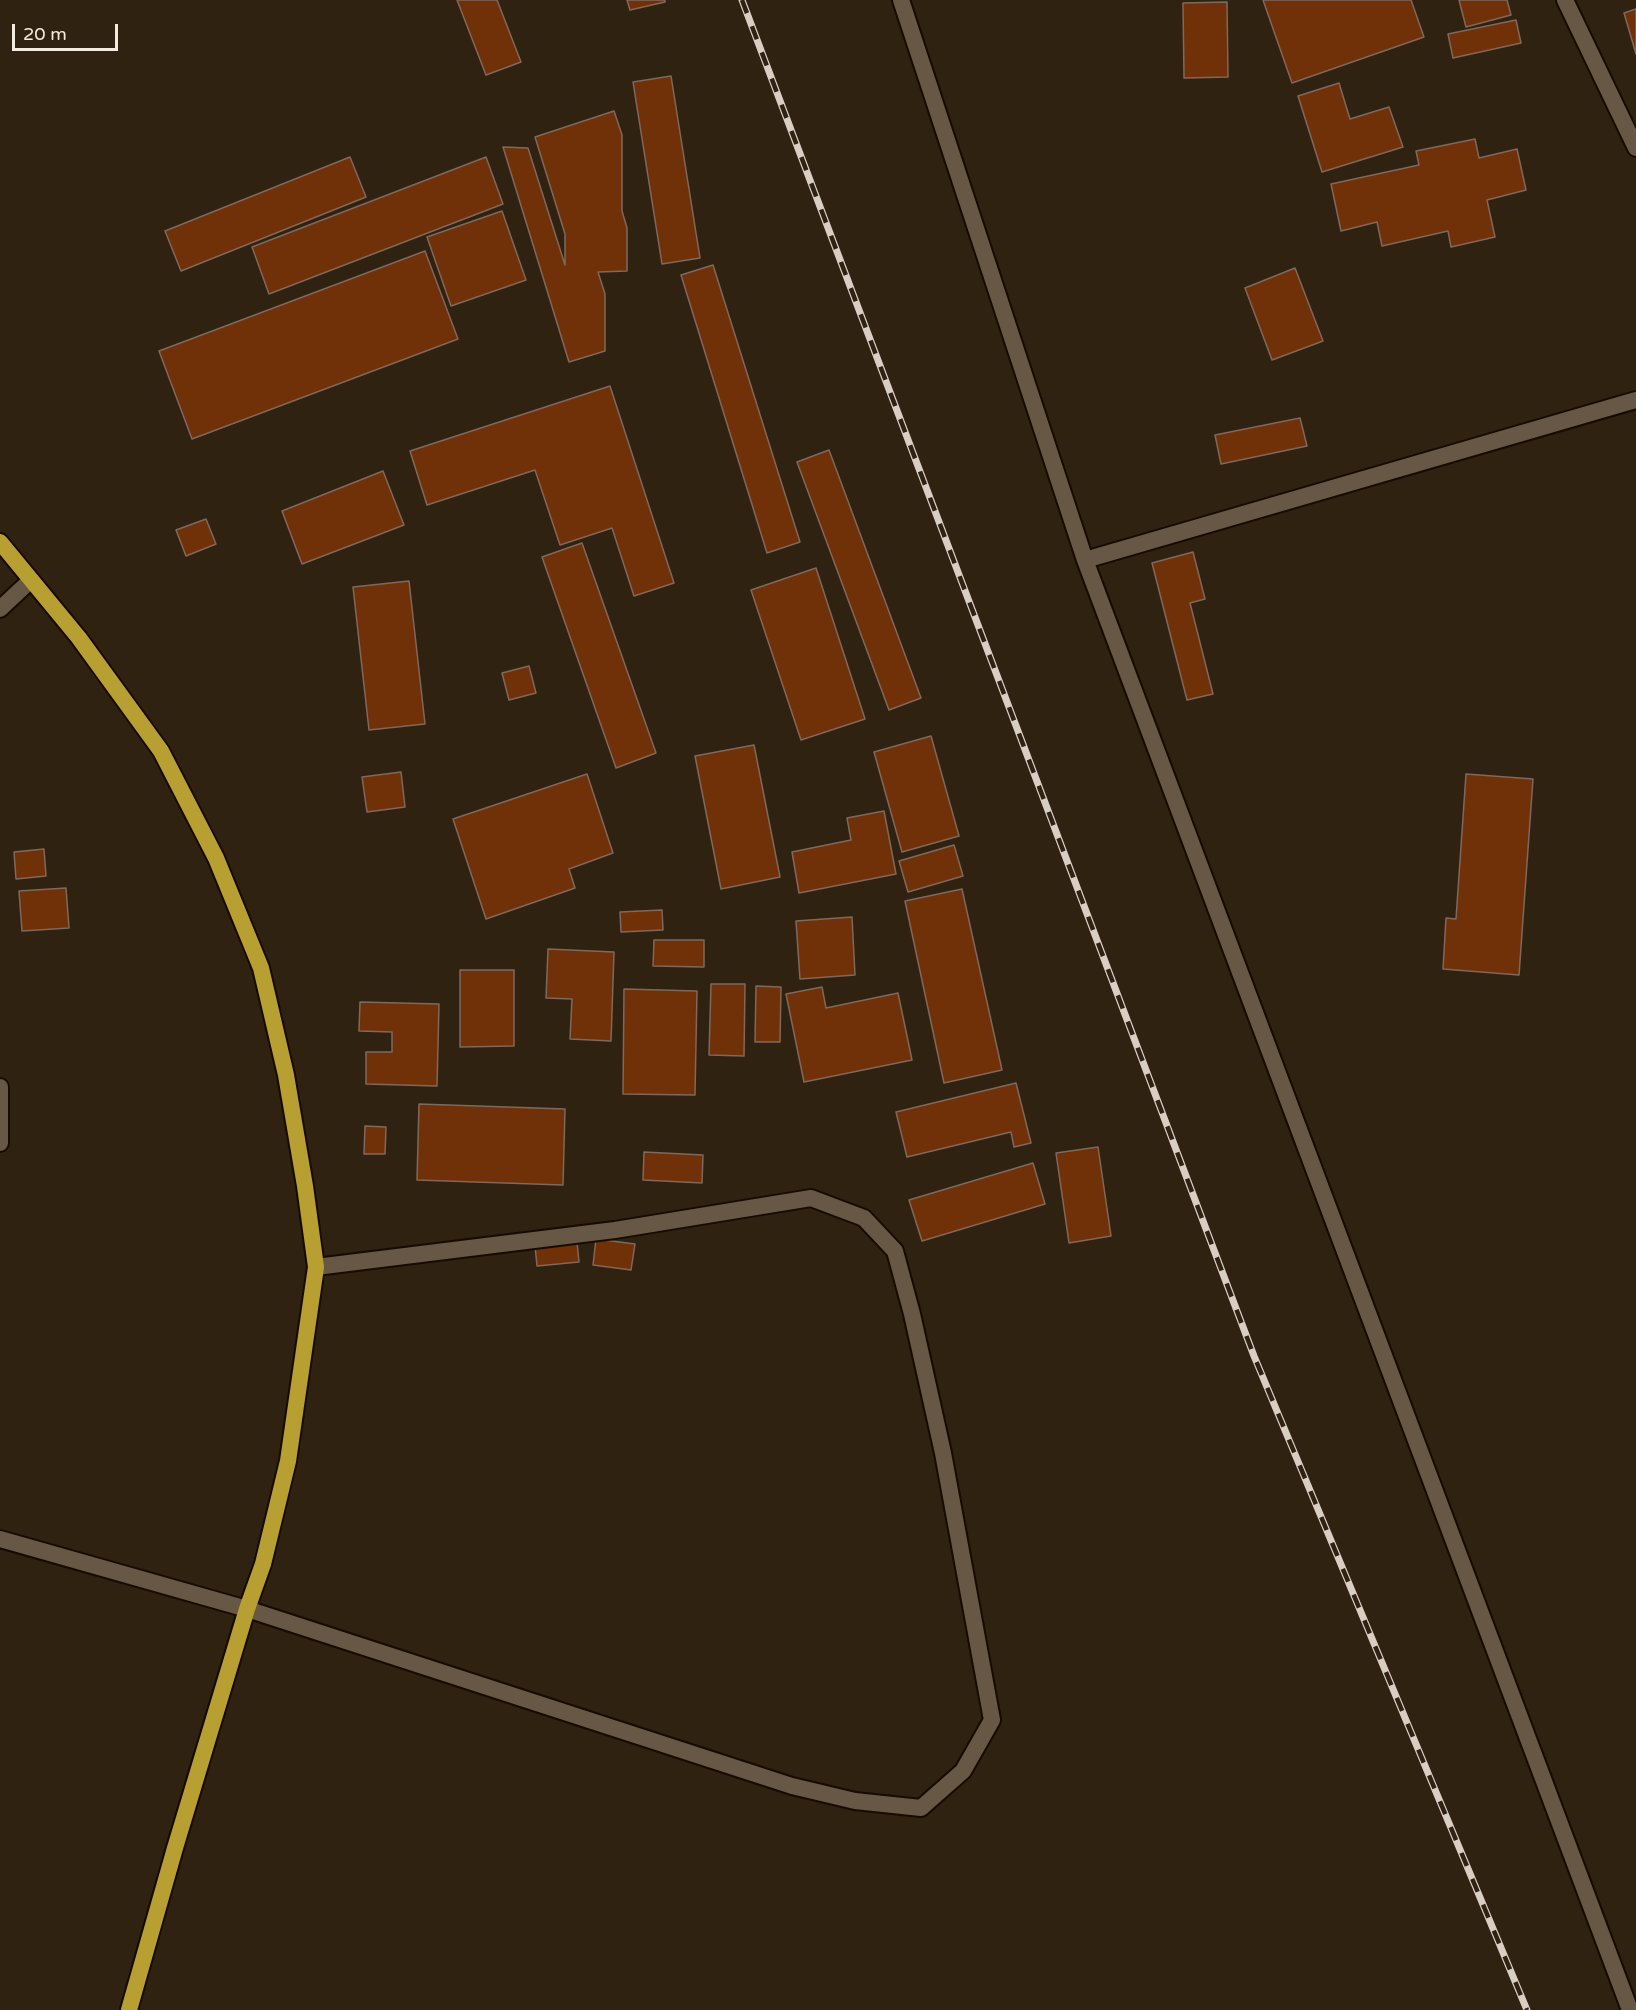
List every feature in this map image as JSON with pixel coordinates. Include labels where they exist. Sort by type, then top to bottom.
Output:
[{"type":"highway","points":[[0,542],[79,638],[161,751],[216,858],[261,968],[286,1075],[306,1186],[316,1267],[288,1461],[263,1564],[247,1609],[175,1848],[129,2010]]},
{"type":"street","points":[[901,0],[1085,560],[1630,2010]]},
{"type":"street","points":[[1565,0],[1636,148]]},
{"type":"street","points":[[1085,560],[1636,400]]},
{"type":"street","points":[[0,609],[32,580]]},
{"type":"street","points":[[0,1087],[0,1143]]},
{"type":"street","points":[[0,1539],[247,1609],[792,1786],[855,1801],[921,1808],[963,1771],[992,1720],[943,1453],[896,1251],[864,1218],[811,1198],[615,1230],[316,1267]]},
{"type":"building","points":[[457,0],[497,0],[521,62],[486,75]]},
{"type":"building","points":[[627,0],[665,0],[665,2],[630,10]]},
{"type":"building","points":[[1263,0],[1411,0],[1424,37],[1292,83]]},
{"type":"building","points":[[1459,0],[1507,0],[1511,15],[1466,27]]},
{"type":"building","points":[[1227,2],[1228,77],[1184,78],[1183,3]]},
{"type":"building","points":[[1636,9],[1636,54],[1624,13]]},
{"type":"building","points":[[1516,20],[1521,43],[1453,58],[1448,34]]},
{"type":"building","points":[[671,76],[700,258],[662,264],[633,82]]},
{"type":"building","points":[[1339,83],[1350,119],[1389,107],[1403,147],[1322,172],[1298,96]]},
{"type":"building","points":[[614,111],[622,135],[622,211],[627,228],[627,271],[598,272],[605,294],[605,351],[569,362],[503,147],[528,148],[565,265],[565,234],[535,137]]},
{"type":"building","points":[[1475,139],[1479,158],[1517,149],[1526,190],[1487,200],[1495,237],[1451,247],[1448,231],[1382,246],[1377,222],[1341,231],[1331,184],[1419,165],[1416,151]]},
{"type":"building","points":[[350,157],[366,197],[181,271],[165,231]]},
{"type":"building","points":[[486,157],[503,204],[269,294],[252,247]]},
{"type":"building","points":[[502,211],[526,280],[451,306],[427,237]]},
{"type":"building","points":[[425,251],[458,339],[192,439],[159,351]]},
{"type":"building","points":[[713,265],[800,542],[767,553],[681,275]]},
{"type":"building","points":[[1295,268],[1323,341],[1272,360],[1245,288]]},
{"type":"building","points":[[610,386],[674,583],[634,596],[612,528],[560,545],[535,470],[427,505],[410,451]]},
{"type":"building","points":[[1300,418],[1307,446],[1221,464],[1215,435]]},
{"type":"building","points":[[829,450],[921,698],[889,710],[797,462]]},
{"type":"building","points":[[383,471],[404,525],[302,564],[282,511]]},
{"type":"building","points":[[206,519],[216,544],[186,556],[176,530]]},
{"type":"building","points":[[582,543],[656,753],[616,768],[542,557]]},
{"type":"building","points":[[1193,552],[1205,599],[1190,603],[1213,694],[1187,700],[1152,563]]},
{"type":"building","points":[[816,568],[865,719],[801,740],[751,590]]},
{"type":"building","points":[[409,581],[425,724],[369,730],[353,587]]},
{"type":"building","points":[[529,666],[536,693],[509,700],[502,673]]},
{"type":"building","points":[[931,736],[959,836],[902,852],[874,752]]},
{"type":"building","points":[[754,745],[780,877],[721,889],[695,756]]},
{"type":"building","points":[[401,772],[405,807],[367,812],[362,777]]},
{"type":"building","points":[[587,774],[613,853],[569,869],[575,888],[486,919],[453,819]]},
{"type":"building","points":[[1466,774],[1533,779],[1519,975],[1443,969],[1446,918],[1456,919]]},
{"type":"building","points":[[884,811],[896,874],[799,893],[792,852],[851,840],[847,818]]},
{"type":"building","points":[[954,845],[963,876],[908,892],[899,861]]},
{"type":"building","points":[[44,849],[46,876],[16,879],[14,852]]},
{"type":"building","points":[[66,888],[69,928],[22,931],[19,891]]},
{"type":"building","points":[[962,889],[1002,1070],[944,1083],[905,901]]},
{"type":"building","points":[[662,910],[663,930],[621,932],[620,912]]},
{"type":"building","points":[[852,917],[855,975],[800,979],[796,921]]},
{"type":"building","points":[[654,940],[704,940],[704,967],[653,966]]},
{"type":"building","points":[[548,949],[614,952],[611,1041],[570,1039],[572,999],[546,998]]},
{"type":"building","points":[[460,970],[514,970],[514,1046],[460,1047]]},
{"type":"building","points":[[711,984],[745,984],[744,1056],[709,1055]]},
{"type":"building","points":[[756,986],[781,987],[780,1042],[755,1042]]},
{"type":"building","points":[[822,987],[826,1008],[898,993],[912,1060],[804,1082],[786,994]]},
{"type":"building","points":[[624,989],[697,991],[695,1095],[623,1094]]},
{"type":"building","points":[[360,1002],[439,1004],[437,1086],[366,1084],[366,1052],[392,1052],[392,1032],[359,1031]]},
{"type":"building","points":[[1016,1083],[1031,1143],[1014,1147],[1011,1132],[907,1157],[896,1112]]},
{"type":"building","points":[[419,1104],[565,1109],[563,1185],[417,1180]]},
{"type":"building","points":[[365,1126],[386,1127],[385,1154],[364,1154]]},
{"type":"building","points":[[1098,1147],[1111,1236],[1069,1243],[1056,1153]]},
{"type":"building","points":[[644,1152],[703,1155],[702,1183],[643,1180]]},
{"type":"building","points":[[1033,1163],[1045,1204],[922,1241],[909,1200]]},
{"type":"building","points":[[596,1239],[635,1244],[631,1270],[593,1265]]},
{"type":"building","points":[[577,1242],[579,1262],[537,1266],[535,1246]]},
{"type":"railway","points":[[742,0],[1254,1356],[1527,2010]]}]
